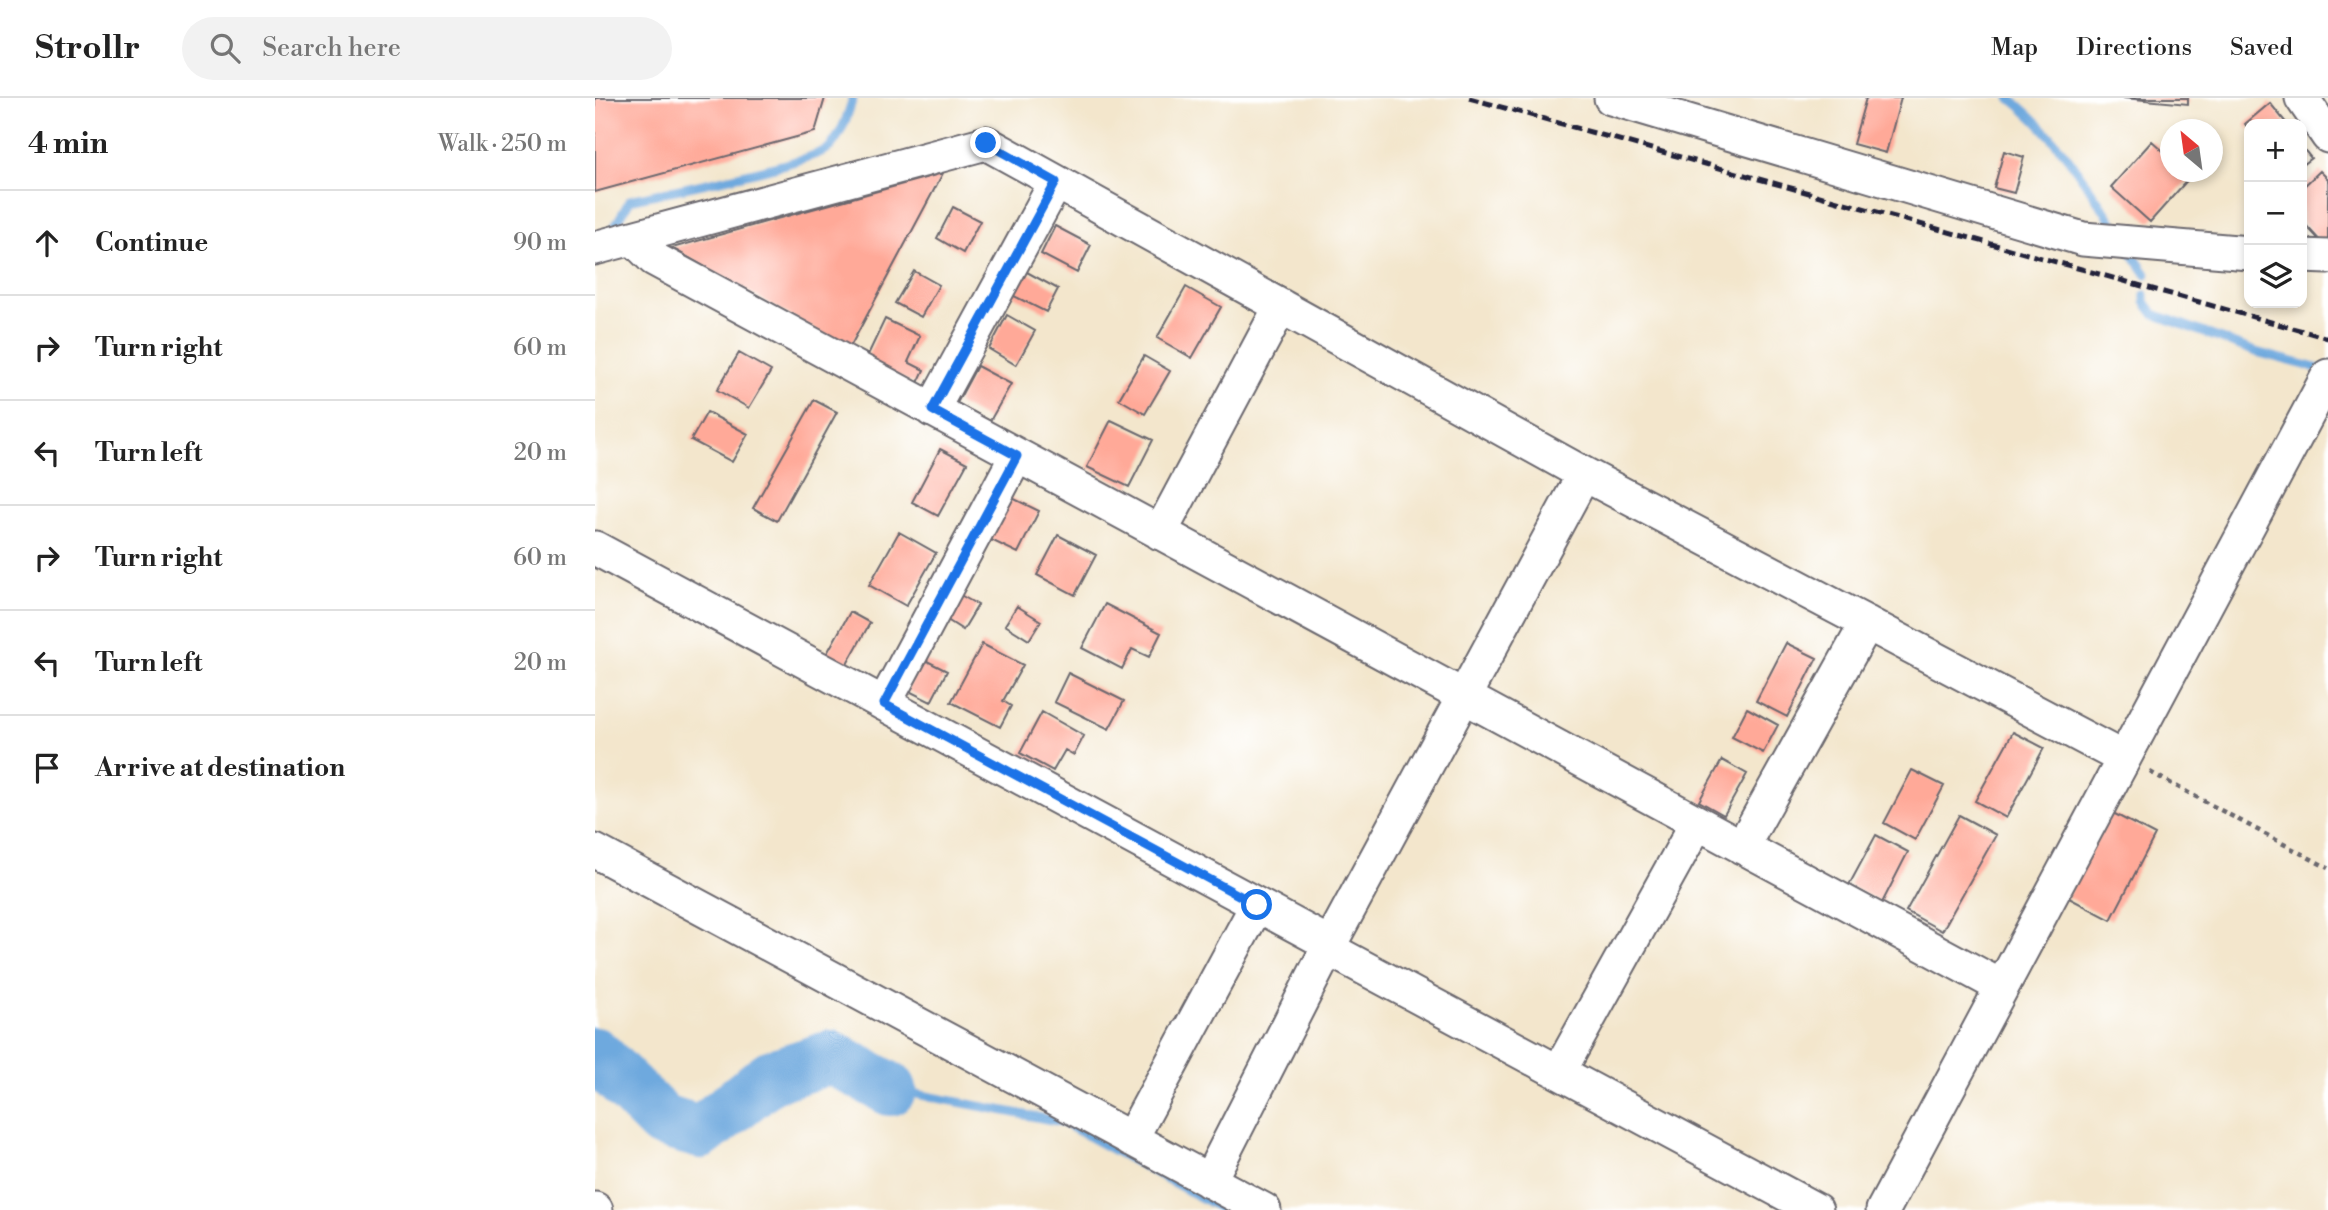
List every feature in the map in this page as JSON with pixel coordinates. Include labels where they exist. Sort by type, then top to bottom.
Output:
[{"type":"street","points":[[1611,98],[1713,111],[2083,239],[2244,253]]},
{"type":"street","points":[[2302,98],[2328,136]]},
{"type":"street","points":[[595,248],[986,143],[1584,474],[2123,758]]},
{"type":"street","points":[[932,410],[1056,182]]},
{"type":"street","points":[[633,238],[655,259],[2001,987]]},
{"type":"street","points":[[2307,256],[2328,257]]},
{"type":"street","points":[[1160,533],[1281,306]]},
{"type":"street","points":[[1883,1210],[2326,380]]},
{"type":"street","points":[[884,704],[1017,456]]},
{"type":"street","points":[[1209,1181],[1328,946],[1465,698],[1584,474]]},
{"type":"street","points":[[595,548],[1816,1210]]},
{"type":"street","points":[[1742,847],[1867,623]]},
{"type":"street","points":[[1559,1072],[1697,822]]},
{"type":"street","points":[[595,851],[1264,1210]]},
{"type":"street","points":[[1131,1139],[1257,905]]},
{"type":"path","points":[[2123,758],[2328,868]]},
{"type":"building","points":[[595,98],[825,98],[815,132],[595,192]]},
{"type":"building","points":[[1866,98],[1901,98],[1886,153],[1853,144]]},
{"type":"building","points":[[2123,98],[2188,98],[2188,104]]},
{"type":"building","points":[[2270,103],[2283,119],[2251,119]]},
{"type":"building","points":[[2152,141],[2160,148],[2160,182],[2186,182],[2150,222],[2111,187]]},
{"type":"building","points":[[2004,151],[2024,157],[2014,193],[1994,188]]},
{"type":"building","points":[[2320,171],[2328,179],[2328,241],[2323,244],[2307,226],[2307,183]]},
{"type":"building","points":[[943,173],[849,349],[672,248]]},
{"type":"building","points":[[953,207],[980,221],[963,253],[937,238]]},
{"type":"building","points":[[1055,226],[1091,245],[1077,273],[1041,254]]},
{"type":"building","points":[[914,271],[939,285],[921,317],[895,303]]},
{"type":"building","points":[[1025,271],[1058,289],[1046,312],[1012,295]]},
{"type":"building","points":[[1186,287],[1221,307],[1192,358],[1157,338]]},
{"type":"building","points":[[1007,315],[1035,331],[1016,365],[989,349]]},
{"type":"building","points":[[885,319],[920,336],[908,362],[924,370],[917,385],[865,361]]},
{"type":"building","points":[[739,353],[771,371],[749,408],[717,390]]},
{"type":"building","points":[[1144,356],[1170,371],[1145,414],[1119,399]]},
{"type":"building","points":[[977,366],[1011,384],[990,421],[957,403]]},
{"type":"building","points":[[814,400],[837,412],[777,521],[753,508]]},
{"type":"building","points":[[707,412],[748,434],[732,462],[691,440]]},
{"type":"building","points":[[1111,420],[1153,440],[1129,487],[1087,467]]},
{"type":"building","points":[[940,449],[967,463],[938,516],[912,502]]},
{"type":"building","points":[[1008,496],[1039,511],[1018,553],[987,538]]},
{"type":"building","points":[[899,532],[936,553],[906,606],[869,585]]},
{"type":"building","points":[[1058,535],[1096,555],[1075,595],[1037,575]]},
{"type":"building","points":[[955,592],[978,605],[963,630],[941,616]]},
{"type":"building","points":[[1105,604],[1161,633],[1149,657],[1132,649],[1122,669],[1082,648]]},
{"type":"building","points":[[1017,606],[1041,621],[1029,640],[1005,625]]},
{"type":"building","points":[[850,612],[870,623],[846,666],[826,655]]},
{"type":"building","points":[[1786,643],[1817,658],[1787,717],[1756,701]]},
{"type":"building","points":[[982,644],[1023,665],[1003,701],[1011,706],[1000,727],[951,702]]},
{"type":"building","points":[[923,659],[947,671],[931,702],[907,690]]},
{"type":"building","points":[[1068,673],[1124,701],[1109,729],[1054,702]]},
{"type":"building","points":[[1747,708],[1778,725],[1763,753],[1732,737]]},
{"type":"building","points":[[1042,712],[1084,736],[1074,755],[1065,750],[1053,771],[1020,753]]},
{"type":"building","points":[[2013,732],[2044,748],[2006,818],[1975,801]]},
{"type":"building","points":[[1722,760],[1747,774],[1724,815],[1699,801]]},
{"type":"building","points":[[1912,770],[1944,786],[1915,840],[1884,823]]},
{"type":"building","points":[[2111,812],[2155,835],[2111,920],[2067,897]]},
{"type":"building","points":[[1959,815],[1996,835],[1942,931],[1906,911]]},
{"type":"building","points":[[1876,835],[1908,852],[1882,903],[1849,885]]},
{"type":"waterway","points":[[610,235],[630,200],[768,169],[818,154],[834,142],[853,98]]},
{"type":"waterway","points":[[2010,98],[2057,144],[2120,234]]},
{"type":"waterway","points":[[2131,252],[2146,274]]},
{"type":"waterway","points":[[2145,295],[2145,302],[2154,314],[2256,352],[2323,370]]},
{"type":"waterway","points":[[595,1054],[662,1121],[701,1132],[770,1077],[831,1057],[890,1089]]},
{"type":"waterway","points":[[890,1089],[1062,1122],[1224,1210]]},
{"type":"railway","points":[[1469,98],[2328,338]]},
{"type":"route","points":[[986,143],[1056,182],[932,410],[1017,456],[884,704],[1257,905]]}]
